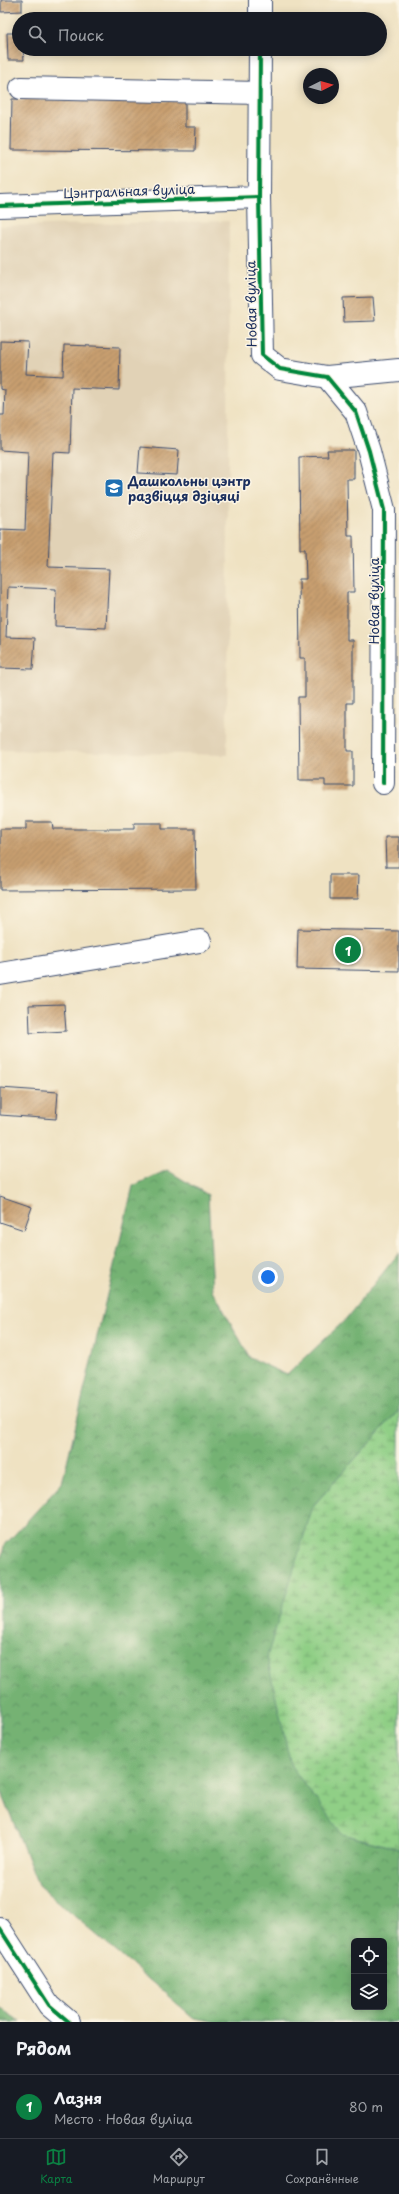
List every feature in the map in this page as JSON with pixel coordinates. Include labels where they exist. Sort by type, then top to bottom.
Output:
[{"type":"street","points":[[260,0],[260,12]]},
{"type":"street","name":"Новая вуліца","points":[[260,56],[259,197],[262,355],[280,368],[327,377],[356,412],[369,451],[392,510],[383,783]]},
{"type":"street","points":[[21,88],[260,93]]},
{"type":"street","name":"Цэнтральная вуліца","points":[[0,206],[259,197]]},
{"type":"street","points":[[327,377],[399,370]]},
{"type":"street","points":[[0,974],[200,941]]},
{"type":"street","points":[[0,1930],[49,2005],[68,2022]]},
{"type":"shaded area","name":"Дашкольны цэнтр развіцця дзіцяці","points":[[229,221],[227,755],[0,750],[0,226]]},
{"type":"green space","points":[[167,1170],[208,1195],[213,1291],[250,1358],[287,1375],[344,1321],[399,1253],[399,1410],[313,1506],[342,1834],[399,1849],[399,2022],[217,2022],[194,2018],[38,1885],[0,1788],[0,1565],[4,1546],[62,1483],[133,1186]]},
{"type":"green space","points":[[399,1410],[399,1849],[342,1834],[291,1766],[267,1657],[313,1506]]},
{"type":"green space","points":[[0,2008],[21,2022],[0,2022]]},
{"type":"building","points":[[1,0],[22,0],[22,11],[1,12]]},
{"type":"building","points":[[7,33],[12,33],[12,56],[24,56],[24,60],[8,60]]},
{"type":"building","points":[[12,99],[185,101],[185,127],[196,127],[195,151],[11,150]]},
{"type":"building","points":[[373,297],[375,321],[344,322],[343,298]]},
{"type":"building","points":[[0,341],[28,342],[26,374],[63,376],[64,345],[120,347],[119,390],[72,388],[70,453],[53,452],[48,567],[109,569],[106,628],[55,626],[56,589],[8,587],[6,637],[35,638],[33,669],[0,668],[0,529],[25,530],[28,452],[0,450],[0,415],[4,415],[5,390],[0,389]]},
{"type":"building","points":[[140,447],[179,450],[177,475],[138,473]]},
{"type":"building","points":[[327,450],[354,450],[354,479],[347,479],[348,536],[353,536],[354,592],[347,592],[347,640],[353,640],[353,703],[347,703],[347,751],[353,751],[353,786],[325,786],[325,780],[299,780],[298,697],[305,697],[305,658],[300,658],[299,579],[306,579],[305,549],[300,549],[299,457],[328,456]]},
{"type":"building","points":[[26,822],[52,822],[53,829],[134,829],[134,823],[162,823],[162,829],[195,829],[196,889],[0,890],[0,829],[26,829]]},
{"type":"building","points":[[385,837],[399,837],[399,867],[386,867]]},
{"type":"building","points":[[330,875],[359,875],[358,899],[330,899]]},
{"type":"building","points":[[298,929],[399,931],[399,971],[297,969]]},
{"type":"building","points":[[64,1004],[66,1031],[30,1033],[29,1005]]},
{"type":"building","points":[[0,1088],[58,1092],[56,1119],[0,1115]]},
{"type":"building","points":[[0,1196],[32,1207],[24,1230],[0,1222]]},
{"type":"cycle path","points":[[260,56],[259,197],[262,355],[280,369],[327,377],[356,412],[369,451],[384,510],[383,783]]},
{"type":"cycle path","points":[[0,206],[259,197]]},
{"type":"cycle path","points":[[0,1929],[49,2005],[69,2022]]},
{"type":"place","name":"Дашкольны цэнтр развіцця дзіцяці","points":[[114,488]]},
{"type":"place","name":"Лазня","points":[[348,950]]}]
